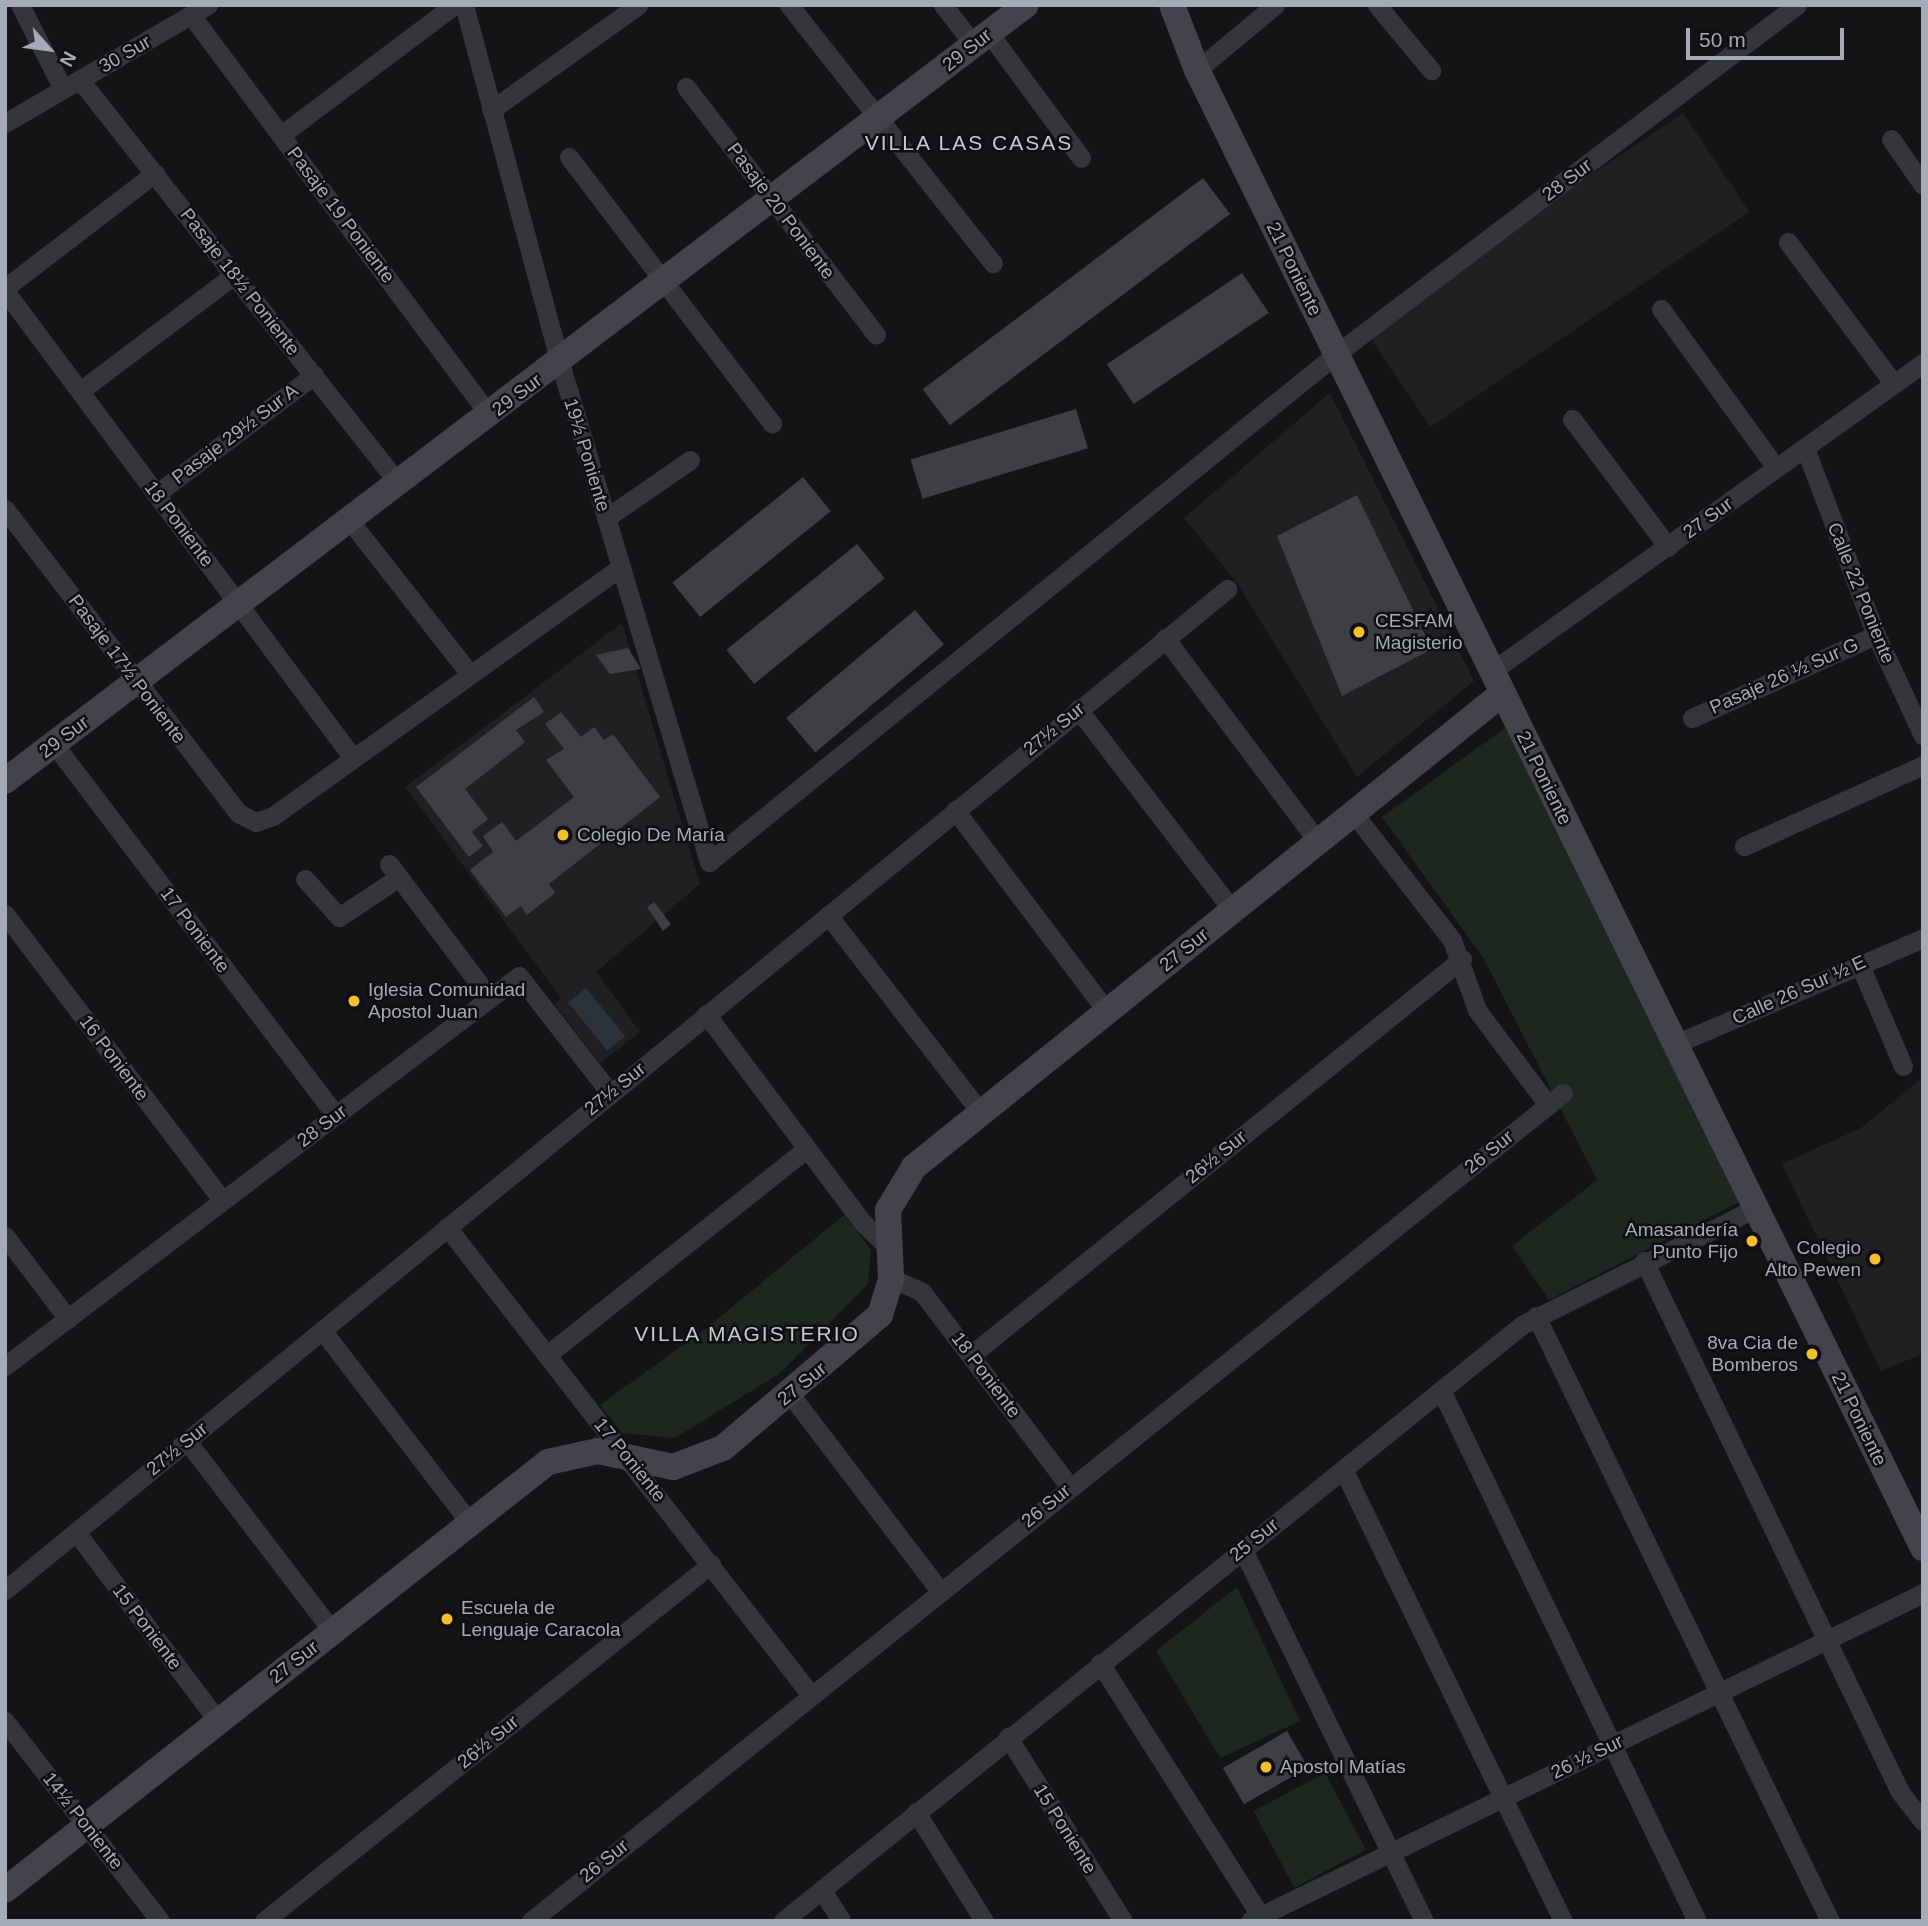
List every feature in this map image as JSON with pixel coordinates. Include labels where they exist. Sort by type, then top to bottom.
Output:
[{"type":"street","points":[[20,5],[63,89]]},
{"type":"street","points":[[281,135],[454,5]]},
{"type":"street","name":"19½ Poniente","points":[[464,5],[559,363],[709,862]]},
{"type":"street","points":[[491,110],[638,5]]},
{"type":"street","points":[[789,5],[993,263]]},
{"type":"street","points":[[943,5],[981,39],[1081,158]]},
{"type":"street","name":"29 Sur","points":[[5,781],[490,416],[1026,5]]},
{"type":"street","name":"21 Poniente","points":[[1172,5],[1197,70],[1923,1548]]},
{"type":"street","points":[[1197,70],[1275,5]]},
{"type":"street","points":[[1377,5],[1431,71]]},
{"type":"street","name":"28 Sur","points":[[709,862],[1336,354],[1797,5]]},
{"type":"street","name":"30 Sur","points":[[5,123],[200,10]]},
{"type":"street","name":"Pasaje 19 Poniente","points":[[200,10],[281,135],[490,416]]},
{"type":"street","name":"Pasaje 18½ Poniente","points":[[80,80],[399,484]]},
{"type":"street","name":"Pasaje 20 Poniente","points":[[687,87],[876,335]]},
{"type":"street","points":[[1891,139],[1923,185]]},
{"type":"street","points":[[569,157],[772,423]]},
{"type":"street","points":[[5,290],[155,173]]},
{"type":"street","points":[[1788,242],[1894,384]]},
{"type":"street","points":[[80,391],[234,275]]},
{"type":"street","name":"18 Poniente","points":[[5,290],[353,758]]},
{"type":"street","points":[[1661,309],[1776,468]]},
{"type":"street","name":"27 Sur","points":[[5,1890],[470,1523],[561,1456],[598,1451],[660,1467],[700,1461],[790,1394],[872,1326],[891,1278],[887,1246],[888,1210],[899,1185],[981,1113],[1355,815],[1497,682],[1668,547],[1923,363]]},
{"type":"street","name":"Pasaje 29½ Sur A","points":[[156,494],[314,375]]},
{"type":"street","points":[[1572,419],[1668,547]]},
{"type":"street","name":"Calle 22 Poniente","points":[[1805,448],[1876,635],[1923,736]]},
{"type":"street","points":[[606,518],[690,460]]},
{"type":"street","name":"Pasaje 17½ Poniente","points":[[5,509],[238,813],[256,822],[353,758]]},
{"type":"street","points":[[350,521],[469,673]]},
{"type":"street","points":[[353,758],[621,567]]},
{"type":"street","name":"27½ Sur","points":[[5,1590],[1227,589]]},
{"type":"street","name":"Pasaje 26 ½ Sur G","points":[[1692,718],[1876,635]]},
{"type":"street","points":[[1165,638],[1319,843]]},
{"type":"street","points":[[1078,709],[1233,911]]},
{"type":"street","name":"17 Poniente","points":[[54,744],[336,1115]]},
{"type":"street","points":[[1744,846],[1923,765]]},
{"type":"street","points":[[956,810],[1107,1012]]},
{"type":"street","points":[[1355,815],[1462,959]]},
{"type":"street","points":[[305,879],[339,917],[394,871],[490,999]]},
{"type":"street","name":"16 Poniente","points":[[5,914],[222,1201]]},
{"type":"street","points":[[828,915],[981,1113]]},
{"type":"street","name":"Calle 26 Sur ½ E","points":[[1675,1044],[1858,963],[1923,938]]},
{"type":"street","name":"26 Sur","points":[[531,1921],[1556,1099],[1477,1010],[1462,959]]},
{"type":"street","name":"26½ Sur","points":[[971,1355],[1462,959]]},
{"type":"street","points":[[1858,963],[1903,1066]]},
{"type":"street","name":"28 Sur","points":[[5,1366],[519,976],[610,1093]]},
{"type":"street","points":[[706,1014],[807,1148],[887,1246]]},
{"type":"street","points":[[547,1356],[807,1148]]},
{"type":"street","name":"25 Sur","points":[[783,1921],[1007,1737],[1536,1316],[1756,1208]]},
{"type":"street","name":"17 Poniente","points":[[447,1227],[633,1461],[811,1695]]},
{"type":"street","points":[[5,1236],[68,1319]]},
{"type":"street","points":[[1644,1261],[1900,1792],[1923,1821]]},
{"type":"street","name":"18 Poniente","points":[[891,1278],[922,1292],[1070,1487]]},
{"type":"street","points":[[1536,1316],[1830,1921]]},
{"type":"street","points":[[322,1330],[470,1523]]},
{"type":"street","points":[[1441,1390],[1697,1921]]},
{"type":"street","points":[[790,1394],[940,1591]]},
{"type":"street","points":[[187,1441],[333,1632]]},
{"type":"street","points":[[1343,1469],[1563,1921]]},
{"type":"street","name":"15 Poniente","points":[[76,1532],[218,1721]]},
{"type":"street","points":[[1243,1550],[1424,1921]]},
{"type":"street","name":"26½ Sur","points":[[264,1921],[711,1564]]},
{"type":"street","name":"26 ½ Sur","points":[[1258,1919],[1923,1593]]},
{"type":"street","points":[[1100,1663],[1258,1919]]},
{"type":"street","name":"14½ Poniente","points":[[5,1721],[160,1921]]},
{"type":"street","name":"15 Poniente","points":[[1007,1737],[1123,1921]]},
{"type":"street","points":[[916,1812],[984,1921]]},
{"type":"street","points":[[822,1890],[841,1921]]},
{"type":"shaded area","points":[[1683,113],[1750,212],[1430,427],[1364,328]]},
{"type":"shaded area","name":"CESFAM Magisterio","points":[[1330,393],[1474,681],[1357,777],[1237,583],[1184,518]]},
{"type":"shaded area","name":"Colegio De María","points":[[622,623],[700,884],[596,972],[640,1032],[600,1063],[554,1004],[561,998],[405,787]]},
{"type":"shaded area","points":[[1509,725],[1739,1202],[1549,1300],[1512,1246],[1597,1180],[1484,959],[1382,817]]},
{"type":"shaded area","points":[[586,988],[625,1036],[607,1051],[568,1002]]},
{"type":"shaded area","name":"Colegio Alto Pewen","points":[[1923,1077],[1923,1354],[1881,1371],[1782,1164],[1861,1128]]},
{"type":"shaded area","points":[[844,1215],[871,1250],[868,1284],[779,1374],[675,1438],[622,1433],[600,1405],[704,1330]]},
{"type":"shaded area","points":[[1237,1587],[1300,1721],[1220,1758],[1156,1651]]},
{"type":"shaded area","points":[[1325,1773],[1366,1850],[1294,1888],[1253,1811]]},
{"type":"building","points":[[1203,178],[1230,214],[950,425],[923,389]]},
{"type":"building","points":[[1242,273],[1269,313],[1134,404],[1107,364]]},
{"type":"building","points":[[1076,409],[1088,448],[923,499],[911,460]]},
{"type":"building","points":[[803,477],[831,511],[700,617],[672,583]]},
{"type":"building","points":[[1357,495],[1432,649],[1342,696],[1277,536]]},
{"type":"building","points":[[857,544],[885,578],[754,684],[726,650]]},
{"type":"building","points":[[915,610],[944,644],[815,752],[786,718]]},
{"type":"building","points":[[628,648],[641,669],[610,674],[596,655]]},
{"type":"building","points":[[534,697],[544,712],[516,730],[525,742],[465,789],[488,819],[472,832],[483,846],[469,857],[416,787]]},
{"type":"building","points":[[561,712],[581,737],[594,727],[604,740],[613,734],[660,797],[549,884],[555,893],[527,915],[521,906],[506,917],[470,870],[493,852],[483,836],[502,822],[516,841],[574,797],[546,760],[564,749],[545,724]]},
{"type":"building","points":[[654,902],[671,924],[663,931],[647,907]]},
{"type":"building","name":"Apostol Matías","points":[[1287,1731],[1308,1767],[1244,1804],[1223,1768]]},
{"type":"place","name":"CESFAM Magisterio","points":[[1359,632]]},
{"type":"place","name":"Colegio De María","points":[[563,835]]},
{"type":"place","name":"Iglesia Comunidad Apostol Juan","points":[[354,1001]]},
{"type":"place","name":"Amasandería Punto Fijo","points":[[1752,1241]]},
{"type":"place","name":"Colegio Alto Pewen","points":[[1875,1259]]},
{"type":"place","name":"8va Cia de Bomberos","points":[[1812,1354]]},
{"type":"place","name":"Escuela de Lenguaje Caracola","points":[[447,1619]]},
{"type":"place","name":"Apostol Matías","points":[[1266,1767]]},
{"type":"district","name":"VILLA LAS CASAS","points":[[969,143]]},
{"type":"district","name":"VILLA MAGISTERIO","points":[[747,1334]]}]
